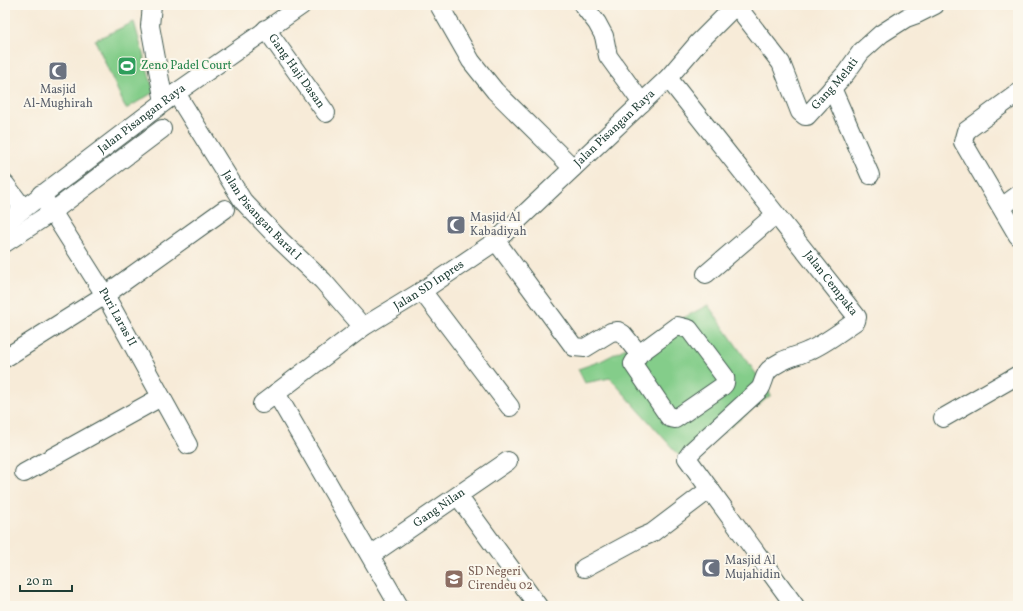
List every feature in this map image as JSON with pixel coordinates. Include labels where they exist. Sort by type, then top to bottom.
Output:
[{"type":"street","name":"Jalan Pisangan Barat I","points":[[152,5],[150,26],[170,97],[243,201],[281,241],[323,281],[362,328]]},
{"type":"street","name":"Jalan Pisangan Raya","points":[[5,223],[58,181],[170,97],[302,5]]},
{"type":"street","name":"Jalan Pisangan Raya","points":[[439,5],[471,61],[495,92],[573,168],[668,78],[698,42],[736,5]]},
{"type":"street","points":[[583,5],[597,23],[604,36],[608,56],[642,102]]},
{"type":"street","name":"Gang Melati","points":[[736,5],[781,63],[787,82],[801,114],[807,116],[861,52],[881,34],[906,18],[935,5]]},
{"type":"street","name":"Gang Haji Dasan","points":[[266,29],[326,113]]},
{"type":"street","name":"Jalan Cempaka","points":[[668,78],[858,319],[833,337],[809,351],[785,359],[771,368],[765,376],[765,382],[760,389],[692,451],[687,459],[795,606]]},
{"type":"street","points":[[832,88],[870,175]]},
{"type":"street","points":[[1018,93],[966,131],[963,136],[964,147],[1002,207],[1018,236]]},
{"type":"street","points":[[5,243],[52,212],[162,129]]},
{"type":"street","name":"Jalan SD Inpres","points":[[262,404],[362,328],[422,291],[496,240],[573,168]]},
{"type":"street","points":[[58,181],[69,199]]},
{"type":"street","points":[[5,184],[23,208]]},
{"type":"street","name":"Puri Laras II","points":[[41,194],[105,295],[188,445]]},
{"type":"street","points":[[1002,207],[1018,195]]},
{"type":"street","points":[[5,358],[105,295],[225,209]]},
{"type":"street","points":[[706,274],[775,215]]},
{"type":"street","points":[[496,240],[574,347],[585,348],[611,332],[618,331],[623,334],[639,354]]},
{"type":"street","points":[[422,291],[510,407]]},
{"type":"street","points":[[677,326],[684,326],[689,329],[725,377],[725,384],[675,419],[670,418],[633,364],[639,354],[677,326]]},
{"type":"street","points":[[943,418],[1018,375]]},
{"type":"street","points":[[276,392],[399,606]]},
{"type":"street","points":[[24,473],[161,397]]},
{"type":"street","name":"Gang Nilan","points":[[371,555],[508,461]]},
{"type":"street","points":[[584,568],[638,538],[652,533],[710,489]]},
{"type":"street","points":[[458,496],[538,606]]},
{"type":"green space","name":"Zeno Padel Court","points":[[134,22],[154,92],[126,109],[95,40]]},
{"type":"green space","points":[[708,305],[771,395],[685,462],[610,378],[585,383],[578,369],[601,361]]},
{"type":"place","name":"Zeno Padel Court","points":[[127,66]]},
{"type":"place","name":"Masjid Al-Mughirah","points":[[58,71]]},
{"type":"place","name":"Masjid Al Kabadiyah","points":[[456,225]]},
{"type":"place","name":"Masjid Al Mujahidin","points":[[711,568]]},
{"type":"place","name":"SD Negeri Cirendeu 02","points":[[454,579]]}]
